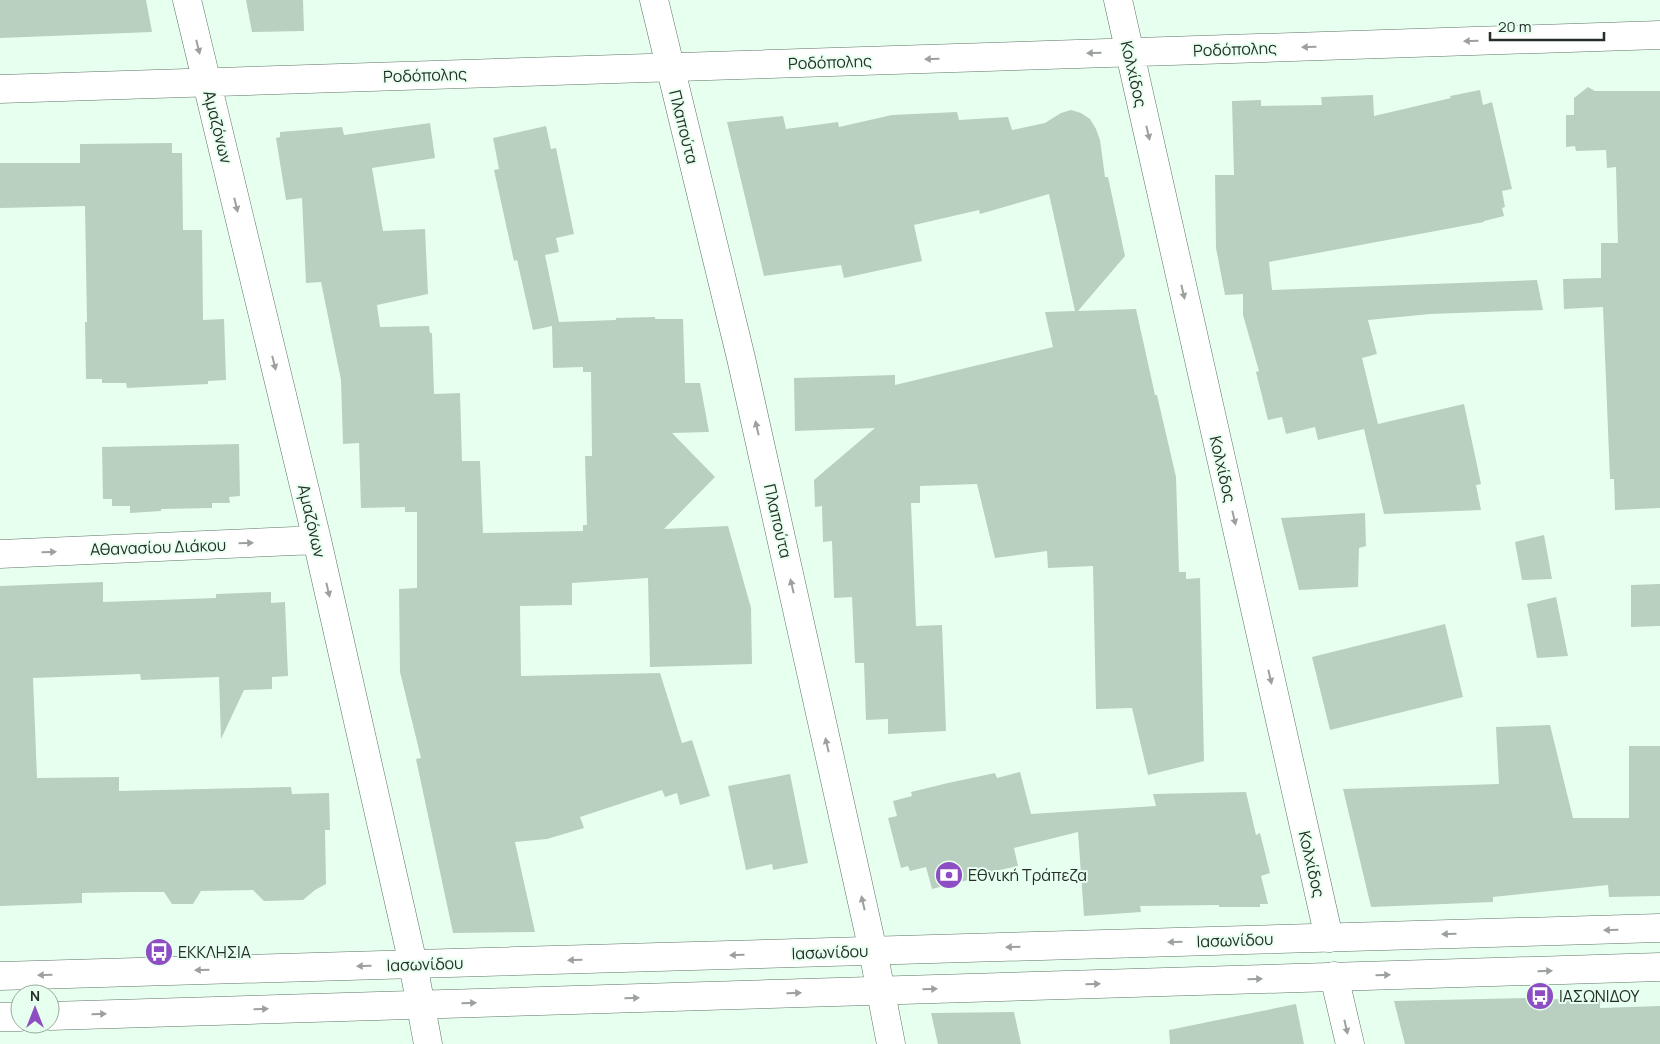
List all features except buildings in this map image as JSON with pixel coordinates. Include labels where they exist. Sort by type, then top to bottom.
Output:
[{"type":"street","name":"Αμαζόνων","points":[[187,0],[317,540],[413,964],[428,1044]]},
{"type":"street","name":"Πλαπούτα","points":[[654,0],[741,358],[873,951],[891,1044]]},
{"type":"street","name":"Κολχίδος","points":[[1118,0],[1329,938]]},
{"type":"street","name":"Ροδόπολης","points":[[0,89],[1660,36]]},
{"type":"street","name":"Αθανασίου Διάκου","points":[[0,554],[317,540]]},
{"type":"street","name":"Ιασωνίδου","points":[[0,976],[1660,928]]},
{"type":"street","points":[[60,1016],[1660,967]]},
{"type":"street","points":[[1334,976],[1350,1044]]},
{"type":"place","name":"Εθνική Τράπεζα","points":[[949,875]]},
{"type":"place","name":"ΕΚΚΛΗΣΙΑ","points":[[159,952]]},
{"type":"place","name":"ΙΑΣΩΝΙΔΟΥ","points":[[1540,996]]}]
